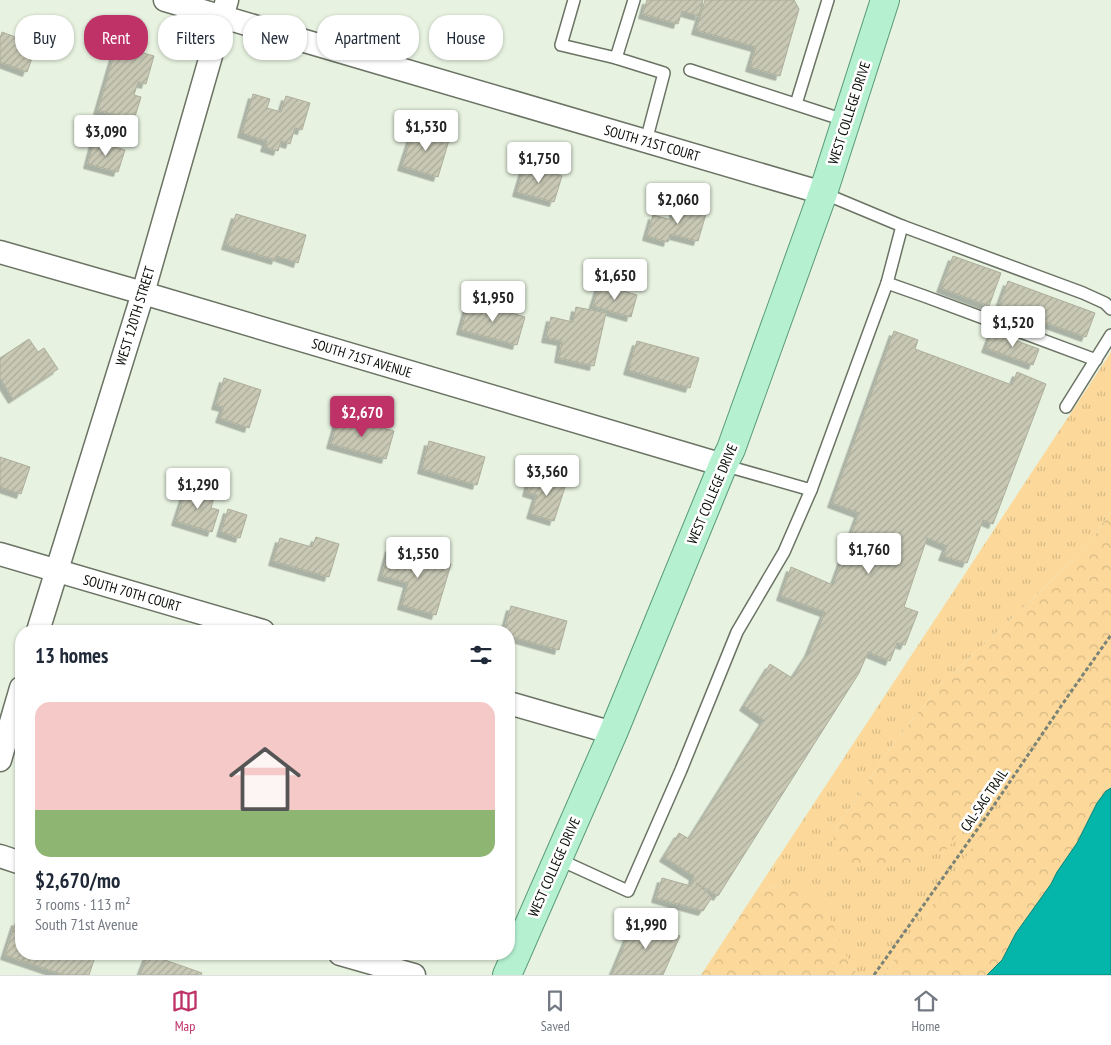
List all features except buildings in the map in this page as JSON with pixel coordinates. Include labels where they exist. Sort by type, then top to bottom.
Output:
[{"type":"main road","name":"WEST COLLEGE DRIVE","points":[[515,957],[613,733],[735,440],[823,193],[882,1]]},
{"type":"main road","name":"WEST COLLEGE DRIVE","points":[[507,975],[514,960]]},
{"type":"street","name":"SOUTH 71ST COURT","points":[[165,0],[225,8],[646,141],[823,193]]},
{"type":"street","name":"WEST 120TH STREET","points":[[40,625],[143,293],[225,8]]},
{"type":"street","name":"SOUTH 71ST AVENUE","points":[[0,252],[723,465]]},
{"type":"street","name":"SOUTH 70TH COURT","points":[[0,554],[242,625]]},
{"type":"street","points":[[515,705],[613,733]]},
{"type":"street","points":[[0,760],[15,709]]},
{"type":"street","points":[[0,856],[15,860]]},
{"type":"street","points":[[361,960],[414,975]]},
{"type":"lane","points":[[574,0],[561,44],[664,73],[646,141]]},
{"type":"lane","points":[[616,58],[634,0]]},
{"type":"lane","points":[[796,104],[828,0]]},
{"type":"lane","points":[[690,70],[846,121]]},
{"type":"lane","points":[[823,193],[902,226],[1082,293],[1105,303],[1111,309]]},
{"type":"lane","points":[[558,859],[628,891],[681,770],[737,632],[784,552],[811,490],[887,283],[902,226]]},
{"type":"lane","points":[[887,283],[1096,360]]},
{"type":"lane","points":[[1066,407],[1111,335]]},
{"type":"lane","points":[[723,465],[811,490]]},
{"type":"path","name":"CAL-SAG TRAIL","points":[[874,975],[986,818],[1111,635]]},
{"type":"green space","points":[[1111,352],[1111,511],[1086,548],[939,686],[894,743],[834,831],[971,811],[988,781],[1011,793],[884,975],[858,975],[849,962],[780,884],[755,893]]},
{"type":"green space","points":[[1111,511],[1111,788],[1106,791],[1097,803],[1077,843],[1016,933],[1002,960],[987,975],[884,975],[1010,793],[988,781],[949,848],[915,863],[867,868],[833,857],[834,831],[894,743],[939,686],[1086,548]]},
{"type":"green space","points":[[780,884],[807,886],[831,920],[849,962],[858,975],[701,975],[755,893]]},
{"type":"water","points":[[1111,788],[1111,975],[987,975],[1002,960],[1016,933],[1077,843],[1097,803],[1106,791]]}]
